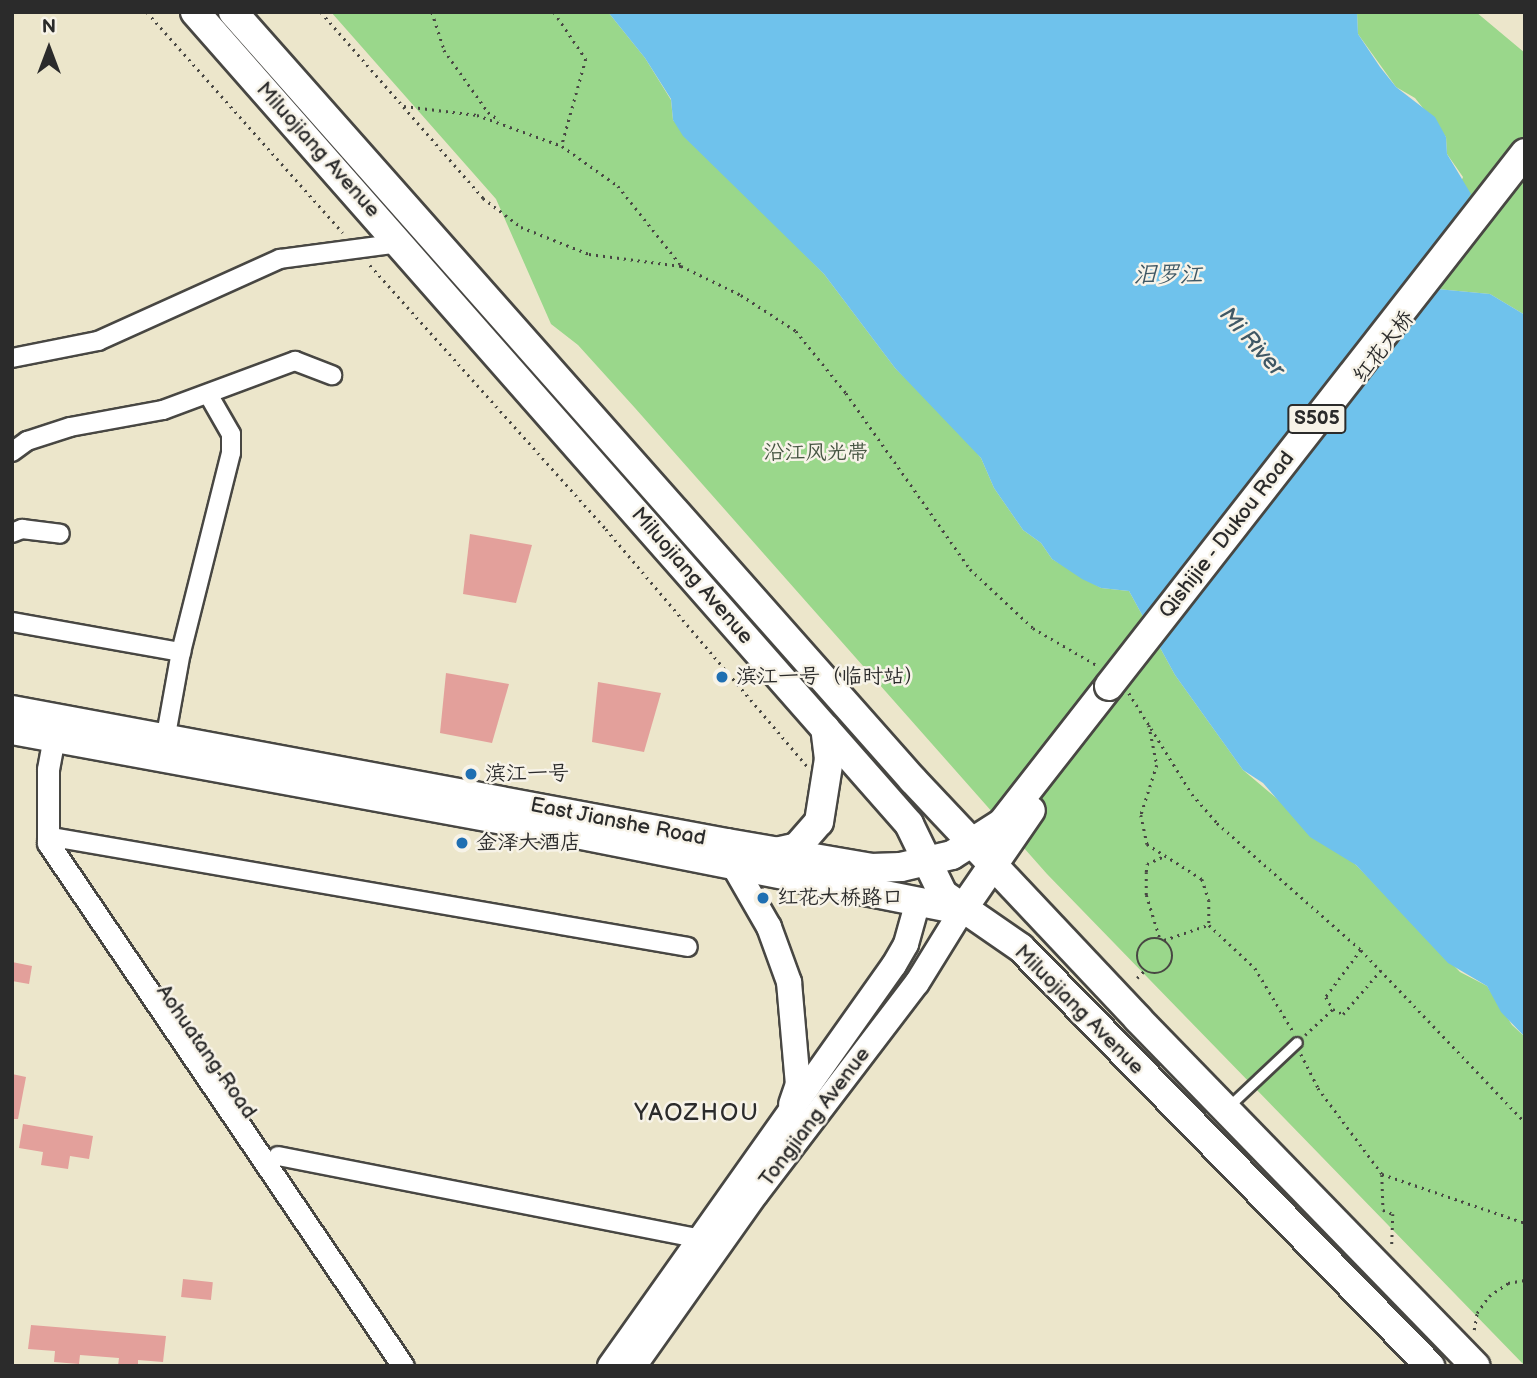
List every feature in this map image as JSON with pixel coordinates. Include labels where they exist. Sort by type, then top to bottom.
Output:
[{"type":"main road","name":"Miluojiang Avenue","points":[[195,12],[909,824],[930,863],[939,888],[962,910],[1021,948],[1430,1366]]},
{"type":"main road","name":"Miluojiang Avenue","points":[[233,12],[973,844],[1226,1110],[1476,1366]]},
{"type":"main road","name":"Qishijie - Dukou Road","points":[[1115,685],[1525,153]]},
{"type":"main road","name":"红花大桥","points":[[1115,685],[1525,169]]},
{"type":"main road","name":"S505","points":[[973,844],[1002,823],[1115,685]]},
{"type":"main road","name":"S505","points":[[994,866],[1115,685]]},
{"type":"main road","name":"East Jianshe Road","points":[[12,710],[62,728],[735,868],[784,873],[962,910]]},
{"type":"main road","name":"East Jianshe Road","points":[[12,730],[62,728],[166,735],[871,868],[930,863],[973,844]]},
{"type":"main road","points":[[776,852],[797,847],[819,822],[829,759],[825,728]]},
{"type":"main road","name":"Tongjiang Avenue","points":[[634,1366],[785,1123],[894,965],[906,944],[930,863]]},
{"type":"main road","name":"Tongjiang Avenue","points":[[610,1366],[917,983],[962,910],[994,866]]},
{"type":"main road","points":[[735,868],[769,927],[789,982],[798,1084],[785,1123]]},
{"type":"street","points":[[12,358],[98,341],[280,259],[400,243]]},
{"type":"street","points":[[12,452],[27,441],[70,427],[163,410],[295,361],[332,375]]},
{"type":"street","points":[[166,735],[181,652],[231,453],[231,434],[208,394]]},
{"type":"street","points":[[12,533],[22,529],[60,534]]},
{"type":"street","points":[[12,622],[181,652]]},
{"type":"street","points":[[62,728],[58,838],[688,947]]},
{"type":"street","points":[[62,728],[48,769],[48,843],[404,1366]]},
{"type":"street","name":"Aohuatang Road","points":[[58,838],[278,1156],[417,1366]]},
{"type":"street","points":[[278,1156],[712,1242]]},
{"type":"lane","points":[[1226,1110],[1297,1042]]},
{"type":"path","points":[[147,12],[606,528],[808,768]]},
{"type":"path","points":[[321,12],[483,198],[521,227],[589,254],[681,266],[741,295],[796,331],[846,393],[970,569],[1033,628],[1115,685],[1146,716],[1192,794],[1217,823],[1361,950],[1525,1122]]},
{"type":"path","points":[[432,12],[444,50],[488,112],[504,123]]},
{"type":"path","points":[[554,12],[586,59],[562,146]]},
{"type":"path","points":[[404,107],[477,115],[562,146],[618,186],[681,266]]},
{"type":"path","points":[[1146,716],[1157,765],[1141,815],[1141,831],[1147,844],[1162,857],[1202,879],[1209,900],[1209,925],[1267,984],[1318,1088],[1382,1174],[1525,1223]]},
{"type":"path","points":[[1159,938],[1146,895],[1146,872],[1147,864],[1162,857]]},
{"type":"path","points":[[1164,940],[1209,925]]},
{"type":"path","points":[[1147,940],[1164,940],[1174,955],[1171,966],[1161,973],[1144,971],[1137,961],[1138,948],[1147,940]]},
{"type":"path","points":[[1361,950],[1326,997],[1333,1009],[1343,1014],[1381,970]]},
{"type":"path","points":[[1137,978],[1144,971]]},
{"type":"path","points":[[1297,1042],[1333,1009]]},
{"type":"path","points":[[1382,1174],[1383,1210],[1393,1213],[1392,1247]]},
{"type":"path","points":[[1474,1330],[1477,1313],[1489,1296],[1508,1283],[1525,1280]]},
{"type":"green space","name":"沿江风光带","points":[[331,12],[608,12],[645,58],[671,100],[673,120],[824,274],[895,368],[952,423],[981,458],[994,488],[1023,530],[1041,543],[1052,559],[1101,588],[1129,591],[1175,675],[1243,770],[1356,865],[1460,972],[1487,986],[1512,1025],[1525,1037],[1525,1366],[1047,874],[635,408],[578,345],[551,324],[496,199]]},
{"type":"green space","points":[[1357,12],[1476,12],[1525,53],[1525,315],[1490,294],[1437,289],[1428,263],[1463,177],[1447,154],[1446,137],[1415,98],[1396,87],[1358,34]]},
{"type":"water","name":"汨罗江","points":[[608,12],[1357,12],[1358,34],[1396,87],[1435,117],[1446,137],[1447,154],[1471,194],[1428,263],[1437,289],[1490,294],[1525,315],[1525,1037],[1501,1012],[1487,986],[1448,963],[1356,865],[1310,837],[1263,783],[1243,770],[1175,675],[1129,591],[1101,588],[1082,579],[1052,559],[1041,543],[1023,530],[994,488],[981,458],[895,368],[824,274],[683,136],[673,120],[671,99],[645,58]]},
{"type":"building","points":[[470,534],[532,545],[516,603],[463,594]]},
{"type":"building","points":[[446,673],[509,684],[492,743],[440,733]]},
{"type":"building","points":[[598,682],[661,693],[644,752],[592,742]]},
{"type":"building","points":[[12,962],[32,966],[29,984],[12,981]]},
{"type":"building","points":[[12,1074],[26,1077],[18,1119],[12,1119]]},
{"type":"building","points":[[23,1124],[93,1136],[89,1159],[70,1156],[68,1169],[41,1165],[43,1152],[19,1148]]},
{"type":"building","points":[[183,1279],[213,1282],[211,1300],[181,1297]]},
{"type":"building","points":[[31,1325],[166,1336],[163,1362],[138,1360],[138,1366],[118,1366],[119,1358],[80,1355],[79,1364],[54,1362],[55,1351],[28,1349]]},
{"type":"place","name":"滨江一号（临时站）","points":[[722,677]]},
{"type":"place","name":"滨江一号","points":[[471,774]]},
{"type":"place","name":"金泽大酒店","points":[[462,843]]},
{"type":"place","name":"红花大桥路口","points":[[763,898]]},
{"type":"district","name":"YAOZHOU","points":[[697,1113]]},
{"type":"water label","name":"Mi River","points":[[1252,342]]}]
